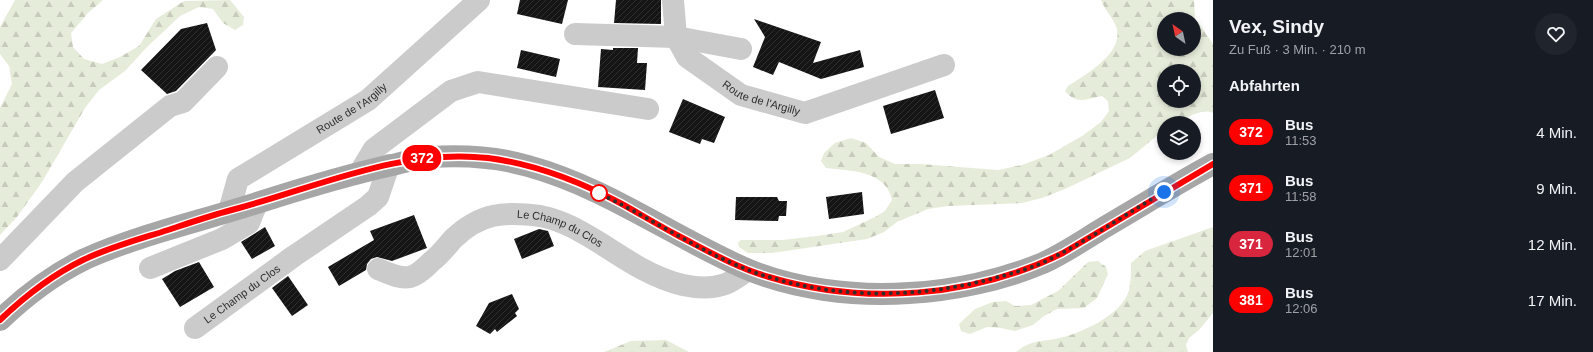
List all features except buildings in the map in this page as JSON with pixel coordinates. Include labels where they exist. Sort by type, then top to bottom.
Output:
[{"type":"main road","points":[[0,320],[31,293],[58,274],[83,260],[125,243],[301,188],[360,172],[427,157],[461,156],[488,158],[527,165],[568,179],[620,202],[676,234],[748,270],[810,287],[840,292],[868,294],[908,294],[936,290],[1015,273],[1042,263],[1063,253],[1213,164]]},
{"type":"street","name":"Route de l'Argilly","points":[[228,211],[238,179],[368,100],[479,0]]},
{"type":"street","name":"Route de l'Argilly","points":[[674,0],[676,37],[687,57],[741,95],[805,113],[944,65]]},
{"type":"street","points":[[575,34],[676,37],[741,49]]},
{"type":"street","points":[[0,260],[75,182],[170,106],[183,102],[216,66]]},
{"type":"street","points":[[360,172],[374,149],[450,91],[478,82],[648,109]]},
{"type":"street","name":"Le Champ du Clos","points":[[195,328],[294,256],[368,206],[378,197],[389,166]]},
{"type":"street","points":[[150,268],[222,239],[249,223],[257,203]]},
{"type":"street","name":"Le Champ du Clos","points":[[378,269],[395,276],[410,277],[420,272],[454,238],[472,225],[483,219],[509,213],[545,217],[571,226],[636,266],[659,277],[696,288],[713,288],[724,285],[748,270]]},
{"type":"green space","points":[[15,0],[103,0],[88,13],[71,33],[73,47],[84,59],[102,64],[120,57],[139,46],[156,19],[184,1],[230,0],[244,17],[243,25],[235,30],[223,23],[213,9],[199,7],[180,16],[147,47],[125,71],[99,90],[85,108],[42,182],[17,217],[0,235],[0,108],[12,84],[9,66],[0,54],[0,27]]},
{"type":"green space","points":[[1101,0],[1194,0],[1195,12],[1157,12],[1157,56],[1201,56],[1201,27],[1213,44],[1213,113],[1203,112],[1191,116],[1157,116],[1157,136],[1130,158],[1065,189],[1042,198],[1022,203],[948,206],[928,209],[897,222],[884,232],[867,239],[772,253],[748,253],[739,247],[738,243],[741,240],[782,240],[843,232],[885,211],[892,200],[883,183],[875,177],[856,172],[826,168],[821,161],[824,153],[835,143],[851,138],[866,143],[879,157],[895,164],[920,164],[998,170],[1022,165],[1049,155],[1082,136],[1101,122],[1109,111],[1108,101],[1102,96],[1078,100],[1073,98],[1065,91],[1068,86],[1101,63],[1114,47],[1117,39],[1117,30],[1113,19]]},
{"type":"green space","points":[[1213,227],[1213,313],[1199,330],[1189,338],[1186,345],[1188,352],[1016,352],[1031,343],[1065,337],[1098,322],[1118,308],[1125,299],[1130,287],[1131,263],[1145,251]]},
{"type":"green space","points":[[1098,261],[1106,267],[1108,274],[1097,298],[1084,308],[1057,309],[1044,316],[1033,325],[1015,331],[987,327],[970,334],[961,331],[959,324],[975,309],[993,302],[1006,301],[1015,306],[1031,305],[1058,291],[1088,262]]},
{"type":"green space","points":[[666,340],[689,352],[604,352],[631,341]]},
{"type":"bus line","name":"372","points":[[0,320],[31,293],[58,274],[83,260],[125,243],[301,188],[360,172],[427,157],[461,156],[488,158],[527,165],[568,179],[620,202],[676,234],[748,270],[810,287],[840,292],[868,294],[908,294],[936,290],[1015,273],[1042,263],[1063,253],[1213,164]]},
{"type":"route","points":[[599,193],[594,191],[620,202],[676,234],[748,270],[810,287],[840,292],[908,294],[978,282],[1015,273],[1042,263],[1063,253],[1164,192]]}]
